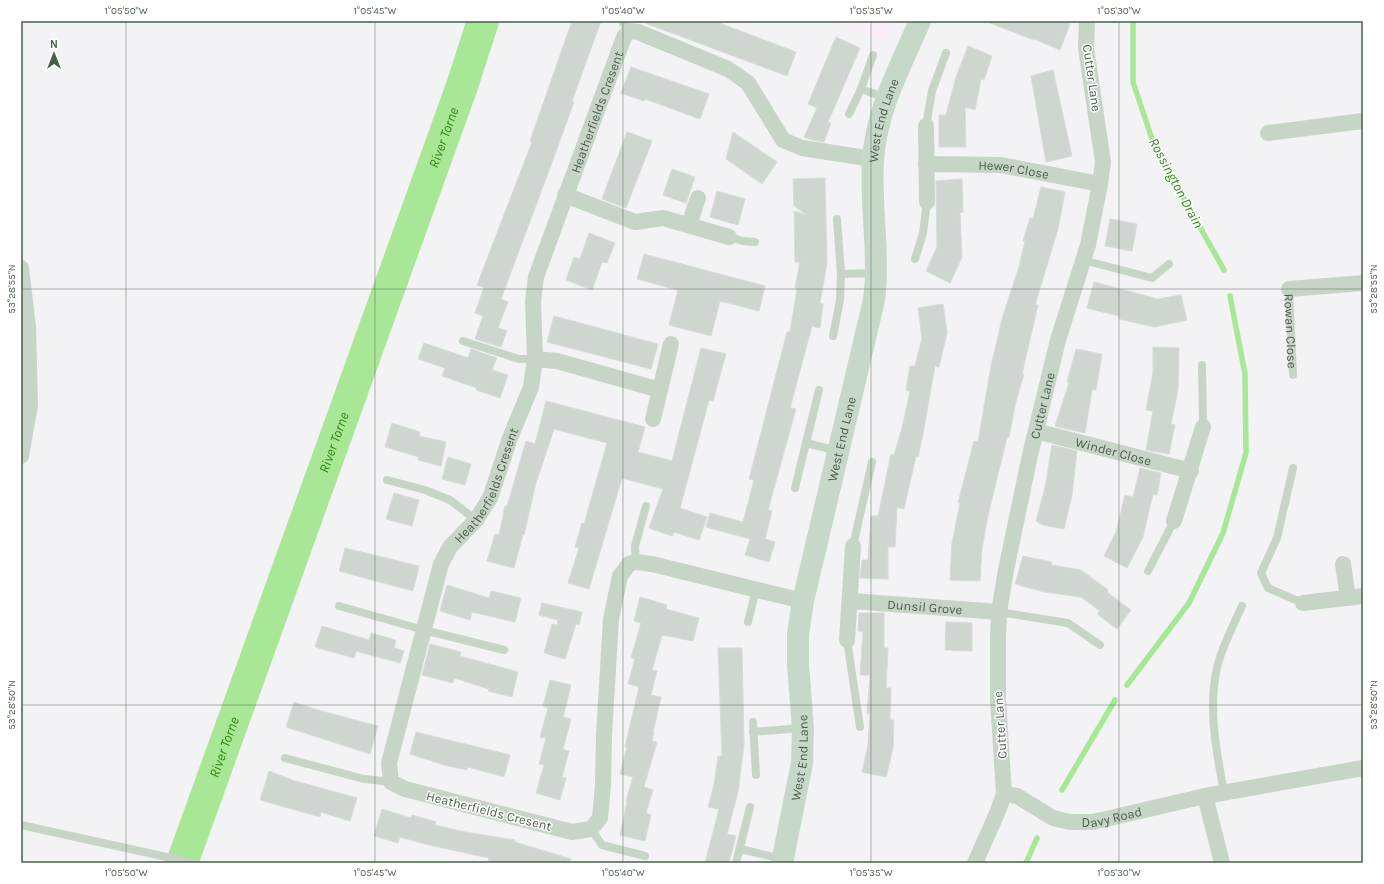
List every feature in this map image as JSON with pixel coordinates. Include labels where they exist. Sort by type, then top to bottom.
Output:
[{"type":"street","name":"West End Lane","points":[[782,861],[802,763],[803,728],[798,665],[798,634],[803,601],[874,300],[877,273],[873,210],[873,159],[879,123],[920,21]]},
{"type":"street","name":"Cutter Lane","points":[[1004,794],[998,700],[999,612],[1036,431],[1058,340],[1083,260],[1100,184],[1103,162],[1086,48],[1087,21]]},
{"type":"street","name":"Heatherfields Cresent","points":[[592,829],[572,832],[405,789],[391,782],[389,763],[441,564],[450,547],[476,520],[490,498],[510,438],[530,387],[535,359],[533,300],[536,277],[624,37],[626,26],[728,69],[748,83],[783,140],[802,148],[873,159]]},
{"type":"street","points":[[1268,133],[1363,121]]},
{"type":"street","points":[[926,126],[927,202]]},
{"type":"street","name":"Hewer Close","points":[[926,164],[1001,165],[1100,184]]},
{"type":"street","points":[[565,195],[634,222],[663,218],[729,237]]},
{"type":"street","points":[[689,225],[698,198]]},
{"type":"street","points":[[21,268],[28,327],[30,405],[21,456]]},
{"type":"street","name":"Rowan Close","points":[[1289,289],[1363,283]]},
{"type":"street","points":[[654,420],[671,344]]},
{"type":"street","points":[[535,359],[557,361],[660,390]]},
{"type":"street","points":[[1174,521],[1191,471],[1203,427]]},
{"type":"street","name":"Winder Close","points":[[1036,431],[1191,471]]},
{"type":"street","points":[[847,640],[851,601],[853,546]]},
{"type":"street","points":[[592,829],[600,818],[603,785],[604,735],[611,619],[620,576],[629,564],[636,562],[652,564],[803,601]]},
{"type":"street","points":[[1303,603],[1356,597],[1343,564]]},
{"type":"street","name":"Dunsil Grove","points":[[851,601],[999,612]]},
{"type":"street","name":"Davy Road","points":[[1004,794],[1017,796],[1053,818],[1070,822],[1093,822],[1224,792],[1363,768]]},
{"type":"street","points":[[975,863],[1004,794]]},
{"type":"street","points":[[1205,796],[1222,863]]},
{"type":"lane","points":[[926,126],[932,91],[946,53]]},
{"type":"lane","points":[[849,114],[861,89],[873,55]]},
{"type":"lane","points":[[861,89],[888,99]]},
{"type":"lane","points":[[915,260],[923,233],[927,202]]},
{"type":"lane","points":[[832,336],[840,300],[841,274],[837,219]]},
{"type":"lane","points":[[729,237],[743,241],[755,242]]},
{"type":"lane","points":[[1083,260],[1152,278],[1169,264]]},
{"type":"lane","points":[[841,274],[877,273]]},
{"type":"lane","name":"Rowan Close","points":[[1289,289],[1292,375]]},
{"type":"lane","points":[[463,341],[519,359],[535,359]]},
{"type":"lane","points":[[1202,365],[1203,427]]},
{"type":"lane","points":[[795,488],[819,390]]},
{"type":"lane","points":[[806,442],[839,451]]},
{"type":"lane","points":[[853,546],[872,462]]},
{"type":"lane","points":[[1293,468],[1277,538],[1261,573],[1268,588],[1303,603]]},
{"type":"lane","points":[[387,480],[425,490],[450,500],[476,520]]},
{"type":"lane","points":[[636,562],[634,546],[646,506]]},
{"type":"lane","points":[[1148,571],[1174,521]]},
{"type":"lane","points":[[748,622],[756,589]]},
{"type":"lane","points":[[340,606],[424,630],[504,650]]},
{"type":"lane","points":[[1224,792],[1216,753],[1213,722],[1215,681],[1219,658],[1242,606]]},
{"type":"lane","points":[[999,612],[1068,624],[1100,645]]},
{"type":"lane","points":[[847,640],[860,727]]},
{"type":"lane","points":[[753,722],[756,775]]},
{"type":"lane","points":[[753,732],[803,728]]},
{"type":"lane","points":[[285,758],[364,779],[391,782]]},
{"type":"lane","points":[[736,863],[750,806]]},
{"type":"lane","points":[[21,825],[194,863]]},
{"type":"lane","points":[[592,829],[602,845],[645,856]]},
{"type":"lane","points":[[740,849],[782,861]]},
{"type":"shaded area","points":[[837,21],[895,21],[887,42]]},
{"type":"building","points":[[572,21],[601,21],[572,101],[574,102],[501,299],[508,302],[498,328],[507,331],[501,347],[475,339],[483,316],[475,313],[484,287],[477,285],[532,142],[530,141]]},
{"type":"building","points":[[645,21],[714,21],[796,52],[787,76],[645,23]]},
{"type":"building","points":[[987,21],[1063,21],[1070,24],[1060,50]]},
{"type":"building","points":[[836,37],[860,48],[828,122],[831,123],[824,142],[804,137],[817,108],[808,104]]},
{"type":"building","points":[[968,46],[992,56],[984,80],[981,79],[975,110],[965,107],[966,147],[939,147],[939,115],[946,115],[956,77]]},
{"type":"building","points":[[631,67],[709,94],[700,119],[645,99],[644,101],[621,93]]},
{"type":"building","points":[[1053,70],[1072,156],[1046,162],[1031,76]]},
{"type":"building","points":[[627,132],[652,141],[626,208],[602,199]]},
{"type":"building","points":[[733,132],[777,162],[762,184],[726,159]]},
{"type":"building","points":[[672,169],[695,177],[686,203],[663,195]]},
{"type":"building","points":[[825,178],[827,263],[820,303],[823,304],[820,328],[812,326],[790,408],[796,409],[768,510],[772,511],[765,539],[775,542],[769,562],[745,555],[750,539],[706,527],[710,513],[743,522],[754,480],[749,479],[787,332],[790,332],[797,289],[795,288],[800,262],[795,262],[794,211],[807,215],[794,206],[793,179]]},
{"type":"building","points":[[962,179],[963,212],[960,213],[962,257],[950,283],[926,271],[937,247],[936,181]]},
{"type":"building","points":[[1041,187],[1065,192],[1058,229],[1035,305],[1038,305],[1022,374],[1024,374],[987,520],[982,549],[980,581],[950,580],[952,543],[960,503],[958,503],[974,441],[978,442],[991,366],[1002,319],[1019,267],[1025,241],[1023,241],[1030,218],[1033,219]]},
{"type":"building","points":[[717,191],[745,199],[738,225],[710,217]]},
{"type":"building","points":[[1110,219],[1137,224],[1132,251],[1105,246]]},
{"type":"building","points":[[589,233],[615,243],[607,263],[602,262],[592,290],[566,280],[574,257],[580,259]]},
{"type":"building","points":[[644,254],[765,286],[759,311],[720,301],[711,336],[669,325],[678,290],[637,279]]},
{"type":"building","points":[[1094,282],[1158,299],[1181,295],[1187,320],[1154,327],[1119,319],[1119,316],[1087,308]]},
{"type":"building","points":[[943,304],[947,333],[939,367],[935,366],[923,434],[918,457],[916,456],[904,509],[897,507],[895,547],[888,547],[888,579],[860,578],[862,560],[868,560],[871,516],[878,516],[891,454],[894,455],[902,428],[910,391],[906,390],[910,366],[915,366],[922,338],[918,308]]},
{"type":"building","points":[[554,316],[658,344],[651,369],[547,342]]},
{"type":"building","points":[[424,343],[468,358],[471,349],[497,358],[492,370],[508,375],[500,398],[442,376],[445,368],[418,359]]},
{"type":"building","points":[[1153,347],[1179,348],[1178,389],[1171,424],[1175,425],[1169,454],[1146,450],[1153,411],[1146,410],[1153,373]]},
{"type":"building","points":[[701,348],[726,354],[713,401],[709,400],[680,508],[707,517],[699,540],[674,532],[672,536],[649,528],[663,489],[622,478],[589,589],[568,583],[579,548],[575,547],[582,523],[584,524],[607,443],[554,429],[536,483],[524,535],[523,534],[514,568],[487,561],[495,534],[499,535],[505,506],[507,506],[526,441],[535,444],[546,401],[645,427],[638,452],[672,461]]},
{"type":"building","points":[[1076,349],[1102,354],[1096,390],[1092,390],[1085,433],[1055,426],[1069,383],[1067,382]]},
{"type":"building","points":[[392,423],[420,432],[419,436],[446,442],[441,466],[418,460],[419,457],[385,447]]},
{"type":"building","points":[[1052,445],[1077,451],[1072,495],[1064,529],[1043,525],[1036,521],[1045,488]]},
{"type":"building","points":[[448,457],[471,464],[465,485],[442,479]]},
{"type":"building","points":[[1140,468],[1161,473],[1157,495],[1153,494],[1143,537],[1127,568],[1104,556],[1116,532],[1125,495],[1133,497]]},
{"type":"building","points":[[394,493],[419,500],[412,526],[386,519]]},
{"type":"building","points":[[345,548],[419,566],[413,591],[339,571]]},
{"type":"building","points":[[1023,556],[1052,562],[1051,565],[1081,570],[1108,590],[1107,592],[1131,610],[1117,629],[1097,614],[1100,611],[1081,597],[1044,592],[1015,584]]},
{"type":"building","points":[[447,585],[489,598],[491,591],[521,598],[515,622],[472,612],[470,620],[440,611]]},
{"type":"building","points":[[640,597],[667,605],[666,609],[699,618],[693,641],[662,635],[652,670],[657,671],[651,695],[661,697],[652,741],[657,742],[644,787],[653,790],[646,813],[651,815],[645,841],[620,835],[626,801],[633,777],[620,774],[639,687],[628,684],[635,659],[631,658],[641,623],[634,621]]},
{"type":"building","points":[[542,603],[582,612],[579,625],[576,624],[565,659],[544,653],[552,624],[557,625],[558,620],[539,615]]},
{"type":"building","points":[[859,613],[884,613],[884,648],[888,648],[886,688],[891,688],[890,720],[894,720],[893,749],[886,777],[862,772],[868,746],[870,714],[867,714],[870,675],[860,675],[863,632],[858,631]]},
{"type":"building","points":[[946,622],[972,623],[972,651],[945,650]]},
{"type":"building","points":[[322,626],[369,640],[371,633],[396,640],[394,648],[404,651],[400,663],[356,651],[354,658],[315,647]]},
{"type":"building","points":[[430,644],[461,652],[460,656],[518,672],[512,697],[488,691],[489,689],[454,678],[453,683],[422,675]]},
{"type":"building","points":[[718,648],[742,648],[744,744],[738,792],[727,834],[736,836],[729,863],[705,863],[719,809],[708,807],[714,785],[718,756],[722,756]]},
{"type":"building","points":[[550,680],[571,685],[563,717],[571,719],[563,749],[569,751],[562,777],[566,778],[560,800],[536,793],[544,765],[539,764],[546,738],[540,737],[548,708],[543,706]]},
{"type":"building","points":[[294,702],[321,711],[378,726],[370,754],[286,727]]},
{"type":"building","points":[[416,732],[510,755],[504,777],[468,767],[467,770],[444,765],[410,754]]},
{"type":"building","points":[[269,771],[295,781],[357,798],[350,821],[321,812],[320,817],[260,800]]},
{"type":"building","points":[[382,809],[411,818],[412,815],[436,822],[435,825],[465,832],[515,840],[515,842],[571,859],[570,863],[499,863],[488,861],[489,858],[400,837],[398,843],[374,836]]},
{"type":"waterway","name":"River Torne","points":[[182,863],[462,86],[483,21]]},
{"type":"waterway","name":"Rossington Drain","points":[[1133,21],[1133,82],[1154,145],[1224,270]]},
{"type":"waterway","name":"Rossington Drain","points":[[1127,685],[1189,603],[1223,533],[1246,453],[1245,374],[1230,296]]},
{"type":"waterway","name":"Rossington Drain","points":[[1062,790],[1115,700]]},
{"type":"waterway","name":"Rossington Drain","points":[[1026,863],[1037,838]]}]
